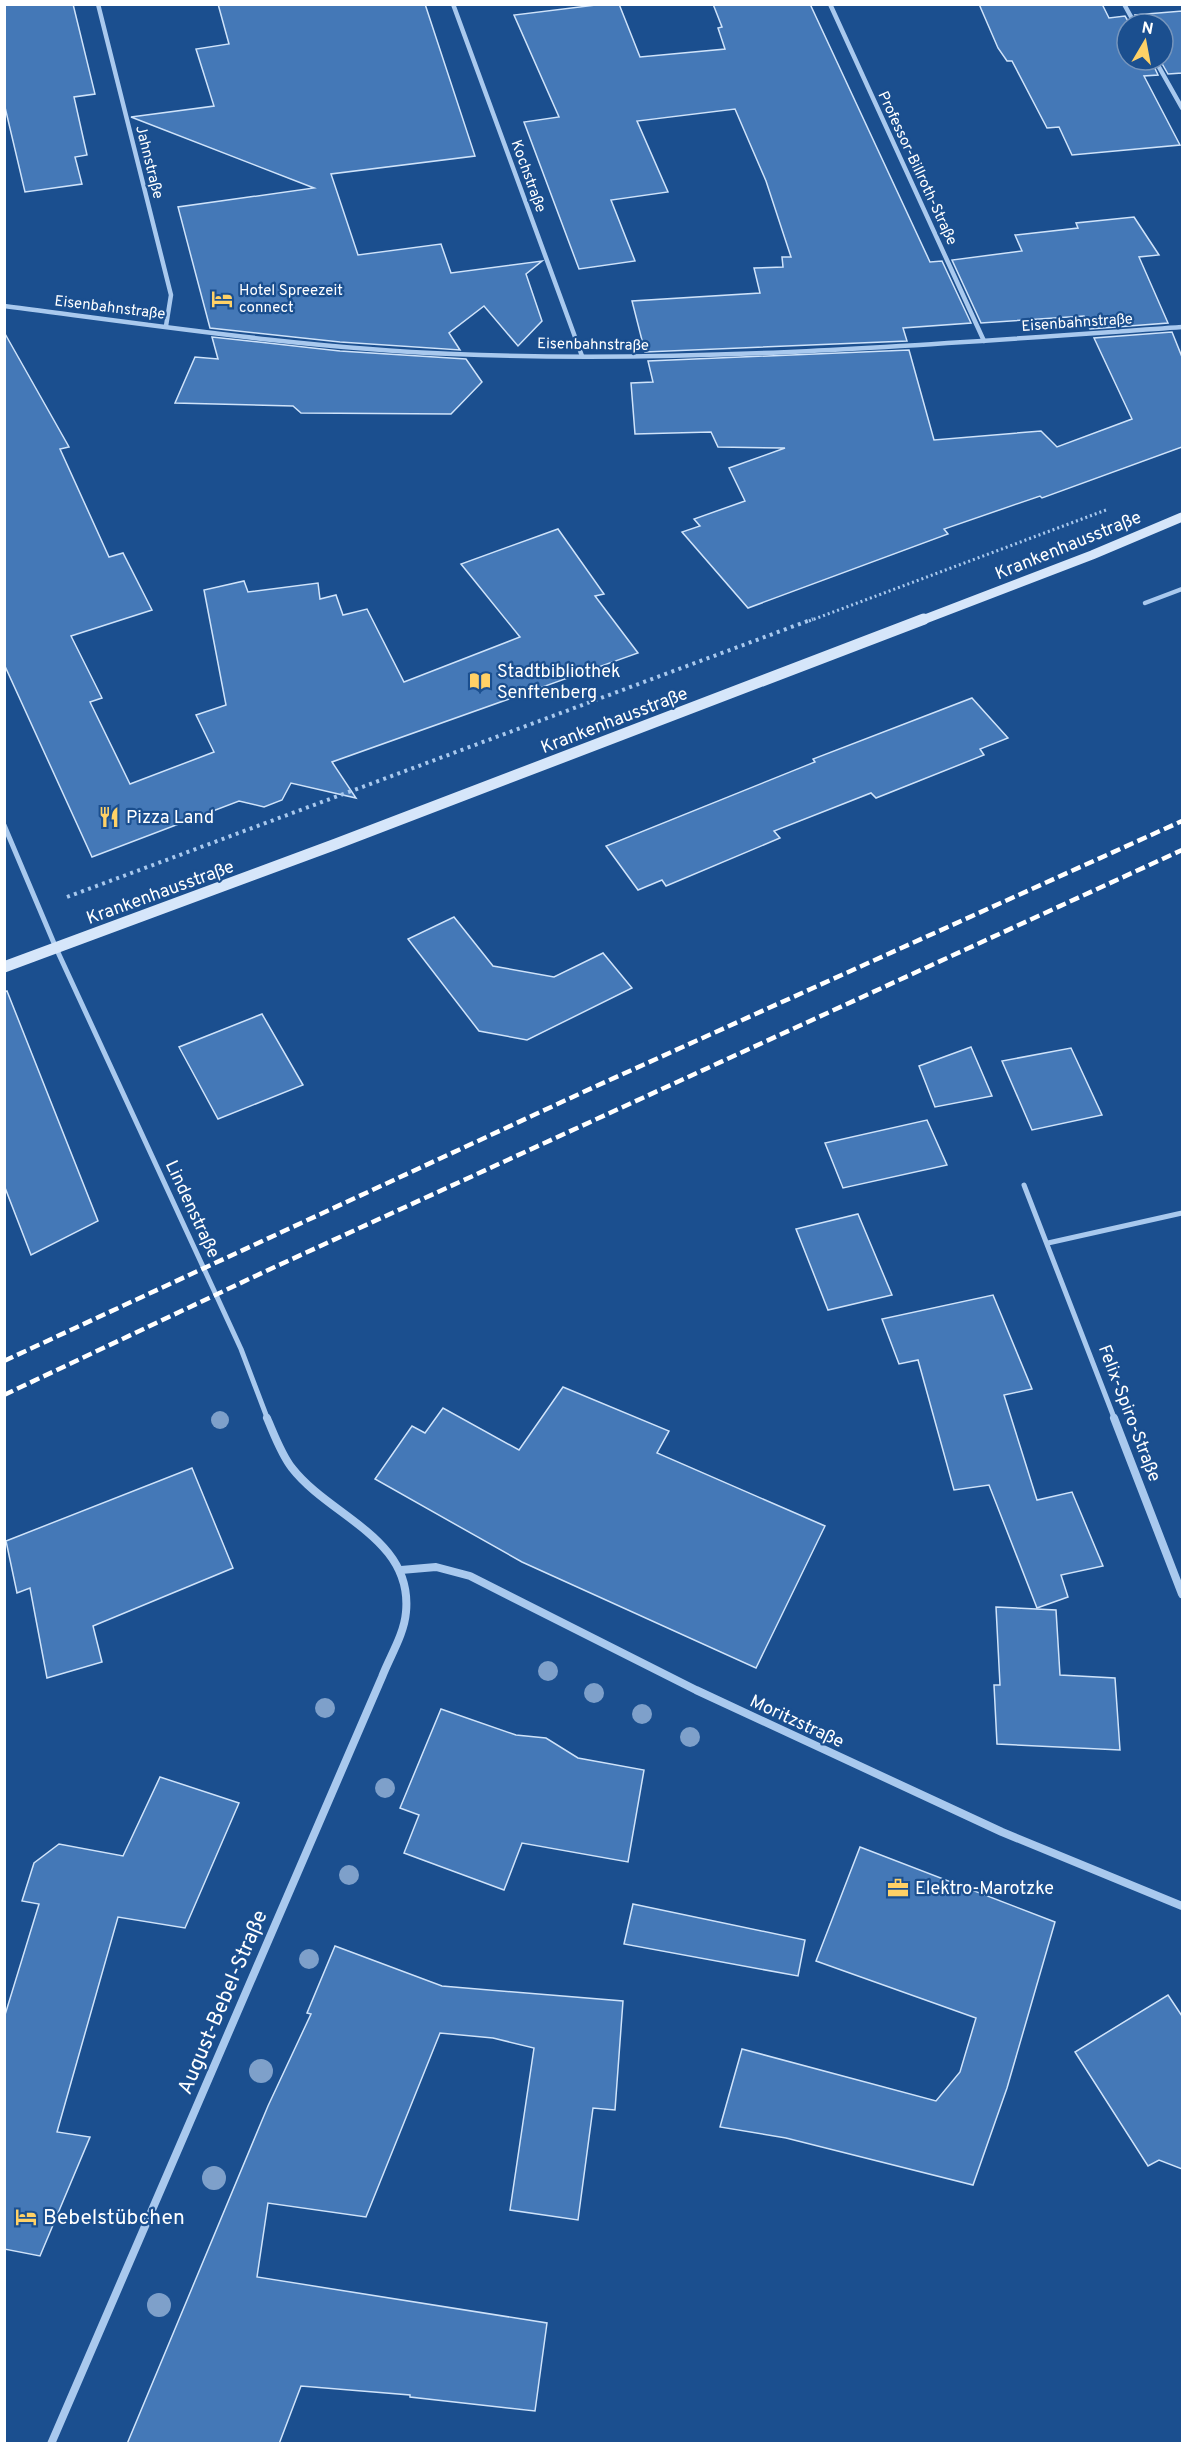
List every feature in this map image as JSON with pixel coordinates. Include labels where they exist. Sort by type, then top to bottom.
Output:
[{"type":"main road","name":"Krankenhausstraße","points":[[4,967],[1070,564],[1182,517]]},
{"type":"street","name":"Jahnstraße","points":[[98,4],[171,295],[166,326]]},
{"type":"street","name":"Kochstraße","points":[[453,4],[582,356]]},
{"type":"street","name":"Professor-Billroth-Straße","points":[[830,4],[984,341]]},
{"type":"street","points":[[1162,72],[1182,108]]},
{"type":"street","name":"Eisenbahnstraße","points":[[4,306],[310,344],[453,354],[641,357],[804,352],[1182,327]]},
{"type":"street","points":[[1145,603],[1182,589]]},
{"type":"street","name":"Lindenstraße","points":[[4,825],[56,948],[241,1349],[261,1408],[292,1469],[320,1497],[384,1545],[395,1557],[401,1570]]},
{"type":"street","name":"Felix-Spiro-Straße","points":[[1024,1185],[1182,1594]]},
{"type":"street","points":[[1048,1243],[1182,1214]]},
{"type":"street","name":"Moritzstraße","points":[[401,1570],[433,1566],[447,1567],[470,1576],[727,1705],[1002,1832],[1182,1906]]},
{"type":"street","name":"August-Bebel-Straße","points":[[51,2444],[381,1677],[406,1614],[406,1590],[401,1570]]},
{"type":"path","points":[[40,907],[1115,507]]},
{"type":"building","points":[[4,4],[73,4],[95,94],[74,97],[87,155],[75,157],[82,184],[25,192],[4,103]]},
{"type":"building","points":[[218,4],[425,4],[475,156],[331,174],[358,255],[441,244],[451,273],[542,261],[526,274],[542,321],[518,346],[484,306],[449,333],[460,350],[340,342],[210,328],[178,207],[314,188],[131,117],[214,106],[196,49],[229,44]]},
{"type":"building","points":[[619,4],[640,57],[725,49],[718,28],[722,27],[713,4],[810,4],[930,262],[942,261],[971,323],[903,328],[907,341],[645,352],[632,301],[760,293],[754,268],[783,267],[782,257],[791,257],[766,181],[735,109],[637,121],[668,192],[611,200],[635,261],[579,269],[524,122],[559,117],[514,15]]},
{"type":"building","points":[[979,4],[1102,4],[1109,18],[1115,17],[1115,72],[1157,72],[1158,75],[1144,76],[1180,145],[1072,155],[1059,127],[1047,128],[1012,61],[1007,61],[998,48]]},
{"type":"building","points":[[1182,11],[1182,73],[1168,74],[1167,72],[1175,72],[1175,12],[1170,12]]},
{"type":"building","points":[[1134,217],[1159,255],[1139,257],[1168,323],[1090,329],[1084,316],[981,323],[952,260],[1022,251],[1015,235],[1078,228],[1076,223]]},
{"type":"building","points":[[4,332],[69,447],[60,449],[109,557],[123,553],[152,610],[71,636],[102,698],[90,702],[130,784],[214,752],[196,715],[226,705],[204,590],[244,581],[248,592],[318,583],[320,599],[336,595],[343,615],[367,609],[404,682],[520,637],[461,564],[558,529],[604,594],[595,596],[638,653],[332,762],[356,798],[291,783],[282,800],[264,807],[239,801],[92,857],[4,664]]},
{"type":"building","points":[[1172,332],[1182,357],[1182,447],[1042,498],[1040,496],[944,529],[948,534],[748,608],[682,532],[700,526],[694,519],[745,501],[729,468],[785,448],[718,447],[711,432],[635,434],[631,383],[653,382],[648,361],[909,350],[934,440],[1041,431],[1057,447],[1132,419],[1094,338]]},
{"type":"building","points":[[212,337],[340,351],[466,359],[482,382],[451,414],[301,413],[293,406],[175,403],[195,357],[218,359]]},
{"type":"building","points":[[972,698],[1008,738],[980,749],[984,755],[876,798],[871,793],[774,831],[780,838],[666,886],[662,880],[638,890],[606,846],[815,762],[813,759]]},
{"type":"building","points":[[454,917],[493,966],[554,977],[603,953],[632,988],[527,1040],[479,1031],[408,939]]},
{"type":"building","points":[[7,991],[98,1221],[31,1255],[4,1185],[4,992]]},
{"type":"building","points":[[262,1014],[303,1085],[218,1119],[179,1047]]},
{"type":"building","points":[[971,1047],[992,1096],[935,1107],[919,1066]]},
{"type":"building","points":[[1071,1048],[1102,1115],[1032,1130],[1002,1061]]},
{"type":"building","points":[[927,1120],[947,1165],[843,1188],[825,1143]]},
{"type":"building","points":[[858,1214],[892,1295],[828,1310],[796,1229]]},
{"type":"building","points":[[993,1295],[1032,1389],[1004,1395],[1037,1500],[1072,1492],[1103,1566],[1061,1575],[1068,1597],[1037,1608],[989,1485],[954,1490],[918,1360],[899,1364],[882,1319]]},
{"type":"building","points":[[563,1387],[669,1431],[657,1453],[825,1526],[756,1668],[522,1562],[375,1479],[412,1426],[425,1433],[443,1408],[519,1450]]},
{"type":"building","points":[[192,1468],[233,1568],[93,1626],[102,1662],[47,1678],[30,1588],[17,1593],[6,1541]]},
{"type":"building","points":[[996,1607],[1056,1610],[1060,1675],[1115,1678],[1120,1750],[997,1744],[994,1685],[1000,1685]]},
{"type":"building","points":[[441,1709],[516,1735],[546,1738],[578,1758],[644,1770],[628,1862],[522,1843],[504,1890],[404,1853],[419,1815],[400,1808]]},
{"type":"building","points":[[160,1777],[239,1803],[185,1928],[118,1917],[57,2132],[90,2137],[40,2256],[4,2249],[4,2018],[39,1904],[22,1901],[34,1863],[59,1844],[123,1856]]},
{"type":"building","points":[[860,1847],[1055,1922],[1007,2088],[973,2185],[786,2138],[720,2127],[742,2049],[936,2101],[960,2072],[976,2018],[816,1961]]},
{"type":"building","points":[[633,1904],[805,1940],[798,1976],[624,1944]]},
{"type":"building","points":[[335,1946],[442,1986],[623,2001],[615,2110],[593,2108],[578,2220],[510,2210],[534,2048],[493,2038],[440,2033],[366,2217],[268,2203],[257,2277],[547,2323],[535,2411],[410,2397],[410,2395],[301,2386],[279,2444],[127,2444],[268,2106],[311,2014],[307,2013]]},
{"type":"building","points":[[1168,1995],[1182,2016],[1182,2169],[1159,2160],[1148,2166],[1075,2052]]},
{"type":"railway","points":[[4,1361],[592,1088],[1182,821]]},
{"type":"railway","points":[[4,1395],[266,1271],[1182,850]]},
{"type":"place","name":"Hotel Spreezeit connect","points":[[222,299]]},
{"type":"place","name":"Stadtbibliothek Senftenberg","points":[[480,681]]},
{"type":"place","name":"Pizza Land","points":[[109,817]]},
{"type":"place","name":"Elektro-Marotzke","points":[[898,1888]]},
{"type":"place","name":"Bebelstübchen","points":[[26,2217]]}]
